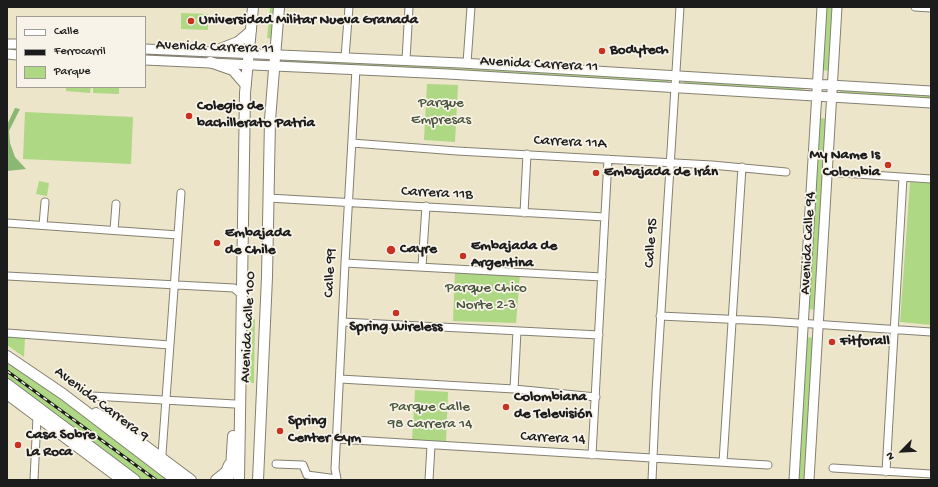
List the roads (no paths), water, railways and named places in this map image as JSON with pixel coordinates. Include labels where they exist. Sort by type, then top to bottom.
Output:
[{"type":"main road","name":"Avenida Calle 100","points":[[238,480],[242,360],[239,291],[246,85],[253,7]]},
{"type":"main road","name":"Avenida Calle 100","points":[[258,480],[267,277],[270,120],[280,7]]},
{"type":"main road","name":"Avenida Calle 94","points":[[794,480],[822,7]]},
{"type":"main road","name":"Avenida Calle 94","points":[[809,480],[837,7]]},
{"type":"main road","points":[[215,51],[238,42],[251,31]]},
{"type":"main road","name":"Avenida Carrera 11","points":[[146,49],[466,63],[931,91]]},
{"type":"main road","name":"Avenida Carrera 11","points":[[146,60],[356,69],[817,95],[931,103]]},
{"type":"main road","points":[[210,62],[233,70],[246,85]]},
{"type":"main road","points":[[264,480],[267,277]]},
{"type":"main road","name":"Avenida Carrera 9","points":[[7,356],[63,394],[176,480]]},
{"type":"main road","points":[[7,384],[134,480]]},
{"type":"main road","points":[[7,394],[122,480]]},
{"type":"main road","points":[[63,394],[124,430],[191,480]]},
{"type":"main road","points":[[228,480],[235,404]]},
{"type":"main road","points":[[216,480],[226,472],[231,460]]},
{"type":"street","points":[[345,57],[349,7]]},
{"type":"street","points":[[406,60],[409,7]]},
{"type":"street","points":[[466,63],[471,7]]},
{"type":"street","name":"Calle 95","points":[[652,480],[660,316],[680,7]]},
{"type":"street","points":[[915,7],[931,8]]},
{"type":"street","name":"Calle 99","points":[[276,464],[303,465],[307,475],[337,479],[335,468],[356,69]]},
{"type":"street","name":"Carrera 11A","points":[[352,143],[742,167],[786,172]]},
{"type":"street","points":[[524,213],[527,154]]},
{"type":"street","points":[[592,455],[608,159]]},
{"type":"street","points":[[723,462],[742,167]]},
{"type":"street","points":[[827,172],[931,179]]},
{"type":"street","points":[[886,472],[904,178]]},
{"type":"street","points":[[162,454],[181,193]]},
{"type":"street","name":"Carrera 11B","points":[[268,198],[348,201],[605,217]]},
{"type":"street","points":[[43,225],[45,202]]},
{"type":"street","points":[[114,230],[116,204]]},
{"type":"street","points":[[422,267],[426,206]]},
{"type":"street","points":[[7,223],[178,235]]},
{"type":"street","points":[[345,263],[602,277]]},
{"type":"street","points":[[7,276],[174,285],[239,291]]},
{"type":"street","points":[[660,316],[803,323],[931,332]]},
{"type":"street","points":[[342,322],[599,335]]},
{"type":"street","points":[[514,389],[517,331]]},
{"type":"street","points":[[7,333],[170,345]]},
{"type":"street","points":[[340,379],[514,389],[596,397]]},
{"type":"street","points":[[92,396],[235,404]]},
{"type":"street","points":[[34,480],[38,417]]},
{"type":"street","name":"Carrera 14","points":[[337,439],[654,459],[768,464]]},
{"type":"street","points":[[429,480],[431,446]]},
{"type":"street","points":[[833,468],[931,474]]},
{"type":"railway","points":[[7,371],[156,480]]},
{"type":"place","name":"Universidad Militar Nueva Granada","points":[[191,21]]},
{"type":"place","name":"Bodytech","points":[[602,51]]},
{"type":"place","name":"Colegio de bachillerato Patria","points":[[189,116]]},
{"type":"place","name":"My Name Is Colombia","points":[[888,165]]},
{"type":"place","name":"Embajada de Irán","points":[[596,173]]},
{"type":"place","name":"Embajada de Chile","points":[[217,243]]},
{"type":"place","name":"Cayre","points":[[391,250]]},
{"type":"place","name":"Embajada de Argentina","points":[[463,256]]},
{"type":"place","name":"Spring Wireless","points":[[396,313]]},
{"type":"place","name":"Fitforall","points":[[832,342]]},
{"type":"place","name":"Colombiana de Televisión","points":[[506,407]]},
{"type":"place","name":"Spring Center Gym","points":[[280,431]]},
{"type":"place","name":"Casa Sobre La Roca","points":[[18,445]]},
{"type":"park label","name":"Parque Empresas","points":[[441,112]]},
{"type":"park label","name":"Parque Chico Norte 2-3","points":[[486,298]]},
{"type":"park label","name":"Parque Calle 98 Carrera 14","points":[[430,416]]}]
